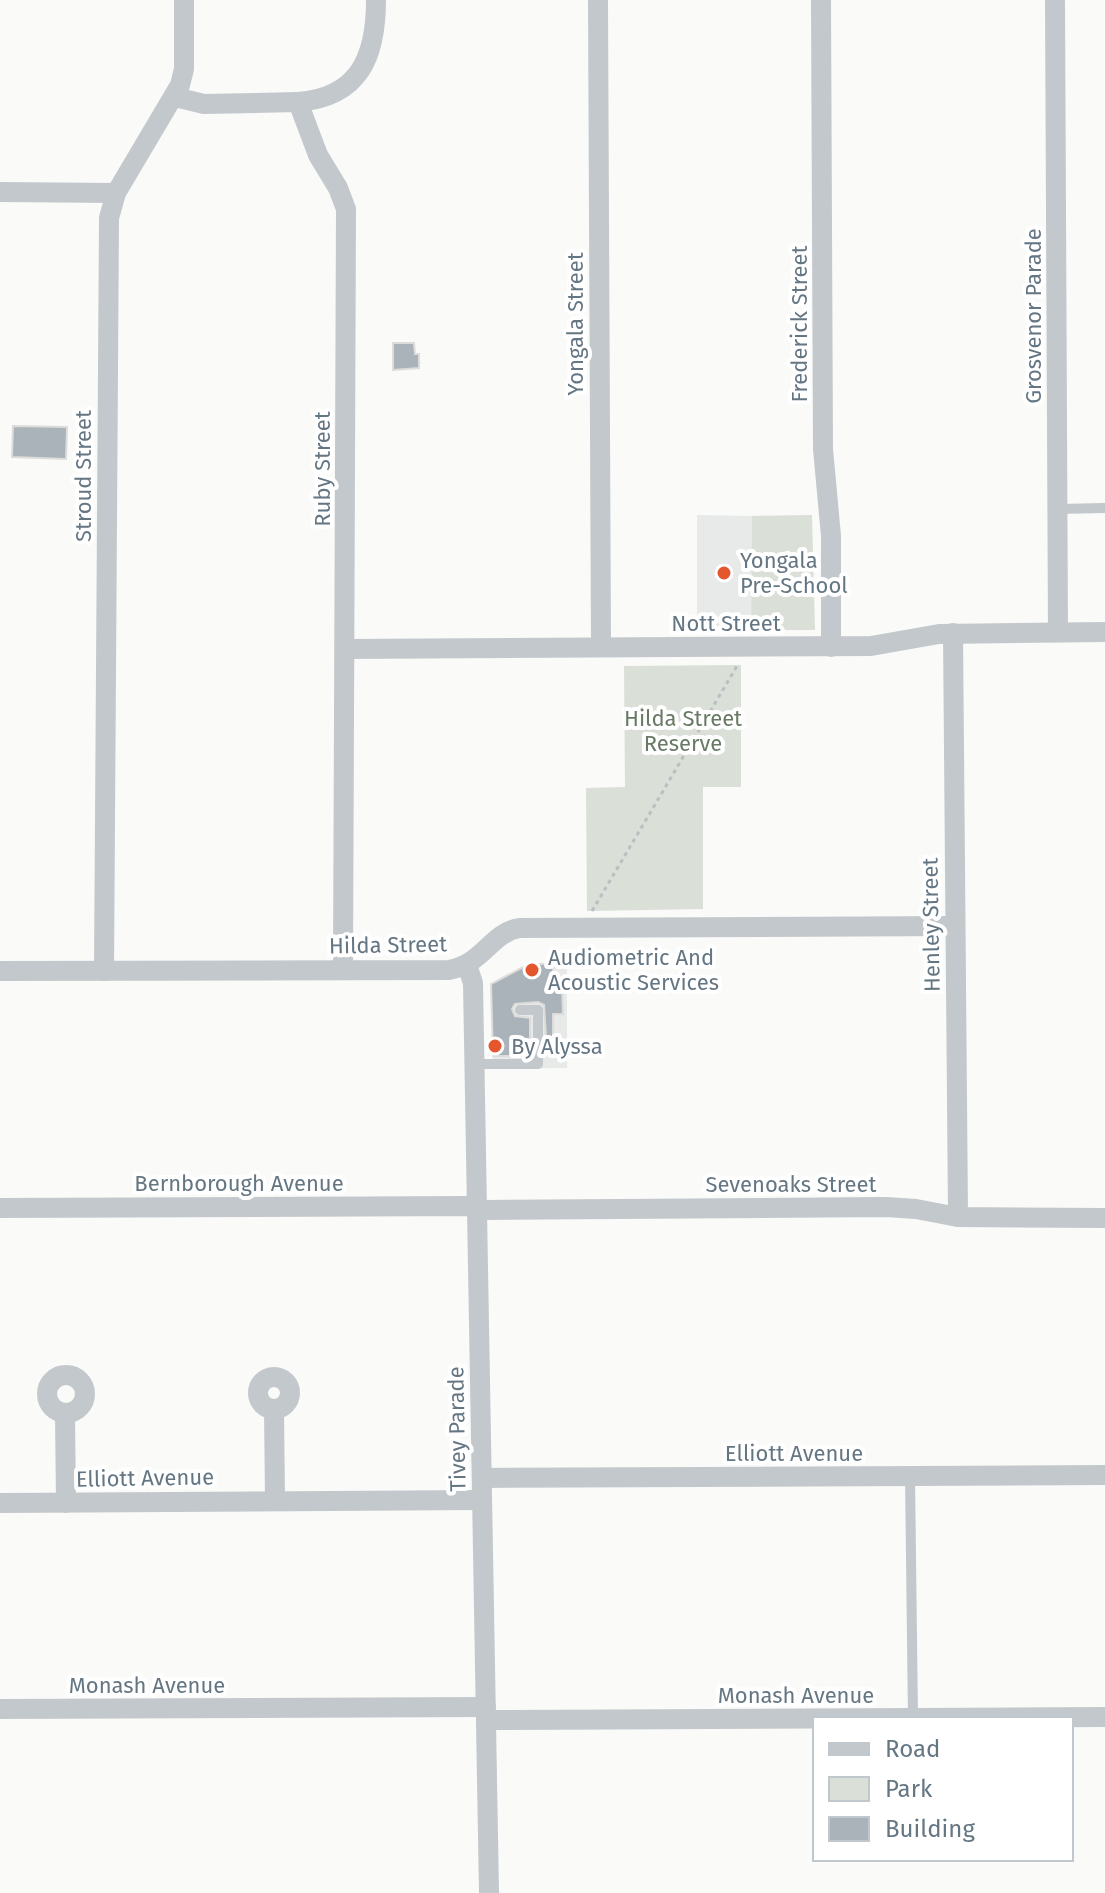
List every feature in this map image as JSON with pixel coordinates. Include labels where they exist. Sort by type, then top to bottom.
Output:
[{"type":"street","name":"Stroud Street","points":[[104,971],[110,209],[116,193],[175,97],[184,69],[184,0]]},
{"type":"street","points":[[175,97],[204,104],[298,102],[317,100],[336,92],[362,68],[373,47],[376,0]]},
{"type":"street","name":"Yongala Street","points":[[598,0],[601,647]]},
{"type":"street","name":"Frederick Street","points":[[821,0],[823,449],[831,536],[831,647]]},
{"type":"street","name":"Grosvenor Parade","points":[[1055,0],[1058,632]]},
{"type":"street","name":"Ruby Street","points":[[298,102],[318,155],[343,199],[347,219],[343,970]]},
{"type":"street","points":[[0,192],[116,193]]},
{"type":"street","name":"Nott Street","points":[[345,649],[885,646],[929,634],[1105,632]]},
{"type":"street","name":"Henley Street","points":[[953,633],[958,1217]]},
{"type":"street","name":"Hilda Street","points":[[0,971],[449,970],[467,965],[505,933],[519,928],[955,926]]},
{"type":"street","name":"Tivey Parade","points":[[467,965],[473,983],[475,1064],[489,1893]]},
{"type":"street","name":"Sevenoaks Street","points":[[478,1207],[486,1210],[886,1207],[958,1217],[1105,1218]]},
{"type":"street","name":"Bernborough Avenue","points":[[0,1208],[478,1207]]},
{"type":"street","points":[[274,1409],[275,1501]]},
{"type":"street","points":[[65,1414],[66,1503]]},
{"type":"street","name":"Elliott Avenue","points":[[482,1478],[1105,1475]]},
{"type":"street","name":"Elliott Avenue","points":[[0,1503],[482,1500]]},
{"type":"street","name":"Monash Avenue","points":[[0,1709],[813,1718]]},
{"type":"street","name":"Monash Avenue","points":[[1073,1717],[1105,1717]]},
{"type":"lane","points":[[1058,509],[1105,508]]},
{"type":"lane","points":[[475,1064],[538,1064],[538,1010],[520,1010]]},
{"type":"lane","points":[[910,1476],[913,1717]]},
{"type":"path","points":[[591,912],[739,663]]},
{"type":"shaded area","name":"Yongala Pre-School","points":[[697,515],[752,516],[751,630],[697,631]]},
{"type":"shaded area","points":[[529,964],[567,964],[567,1068],[493,1069],[491,984]]},
{"type":"green space","points":[[812,515],[815,630],[751,630],[752,516]]},
{"type":"green space","name":"Hilda Street Reserve","points":[[741,665],[741,787],[703,787],[703,909],[587,911],[586,788],[625,787],[624,666]]},
{"type":"building","points":[[393,343],[414,343],[415,354],[419,354],[419,368],[393,370]]},
{"type":"building","points":[[13,426],[67,427],[66,459],[12,457]]},
{"type":"building","points":[[529,964],[553,964],[553,986],[562,986],[563,1014],[553,1014],[553,1037],[546,1037],[544,1005],[538,1002],[515,1004],[512,1009],[515,1016],[530,1018],[530,1056],[493,1056],[491,984]]},
{"type":"place","name":"Yongala Pre-School","points":[[724,573]]},
{"type":"place","name":"Audiometric And Acoustic Services","points":[[532,970]]},
{"type":"place","name":"By Alyssa","points":[[495,1046]]}]
